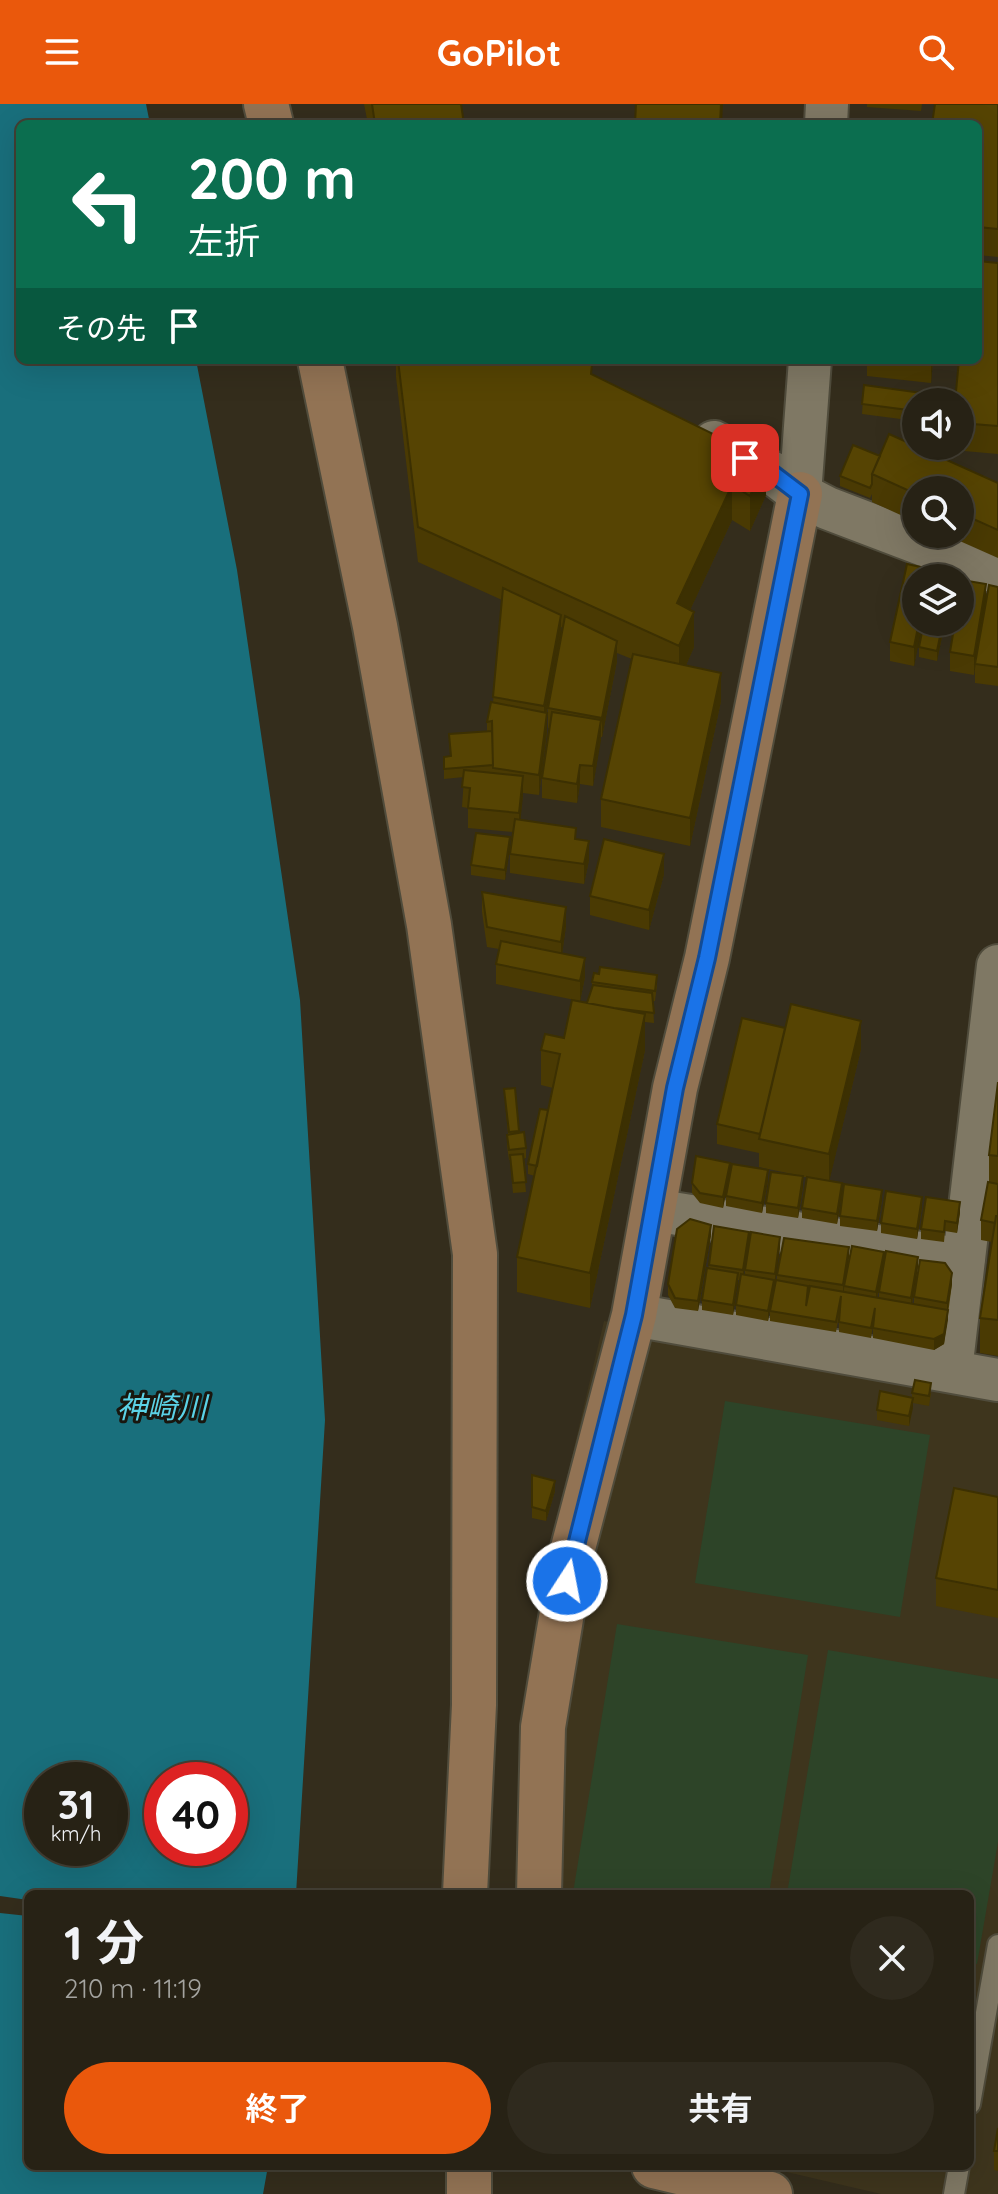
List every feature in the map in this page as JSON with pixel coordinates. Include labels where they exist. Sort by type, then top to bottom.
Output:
[{"type":"street","points":[[268,104],[285,120]]},
{"type":"street","points":[[321,364],[375,626],[424,895],[451,1063],[475,1254],[474,1705],[465,1890]]},
{"type":"street","points":[[539,1890],[543,1727],[572,1552],[634,1315],[675,1088],[707,958],[800,494],[810,364]]},
{"type":"street","points":[[678,423],[771,472],[800,494],[998,573]]},
{"type":"street","points":[[951,1371],[998,966]]},
{"type":"street","points":[[653,1210],[964,1260]]},
{"type":"street","points":[[634,1315],[998,1380]]},
{"type":"street","points":[[469,2170],[469,2194]]},
{"type":"street","points":[[671,2170],[770,2194]]},
{"type":"lane","points":[[974,2081],[998,1945]]},
{"type":"lane","points":[[954,2194],[958,2170]]},
{"type":"shaded area","points":[[604,1321],[998,1394],[998,2194],[881,2194],[778,2170],[974,2170],[974,1890],[526,1890],[528,1706],[565,1486]]},
{"type":"green space","points":[[725,1401],[930,1435],[900,1617],[695,1583]]},
{"type":"green space","points":[[617,1624],[808,1655],[770,1890],[573,1890]]},
{"type":"green space","points":[[828,1650],[998,1679],[998,1842],[977,1964],[974,1964],[974,1890],[788,1890]]},
{"type":"water","name":"神崎川","points":[[0,104],[146,104],[149,120],[16,120],[16,364],[197,364],[237,570],[300,1000],[325,1420],[296,1890],[24,1890],[24,2170],[267,2170],[263,2194],[0,2194]]},
{"type":"pier","points":[[0,1896],[24,1899],[24,1916],[0,1913]]},
{"type":"building","points":[[372,104],[461,104],[463,120],[374,120]]},
{"type":"building","points":[[636,104],[721,104],[720,120],[635,120]]},
{"type":"building","points":[[935,104],[998,104],[998,229],[982,227],[982,120],[933,120]]},
{"type":"building","points":[[982,261],[998,263],[998,426],[974,424],[974,388],[956,388],[959,364],[982,364]]},
{"type":"building","points":[[398,364],[592,364],[591,374],[766,460],[750,496],[732,485],[677,603],[694,612],[679,646],[418,527]]},
{"type":"building","points":[[864,385],[902,390],[902,409],[862,404]]},
{"type":"building","points":[[889,434],[902,440],[902,460],[947,460],[998,483],[998,530],[974,519],[974,476],[902,476],[902,488],[872,474]]},
{"type":"building","points":[[853,445],[880,456],[870,488],[840,476]]},
{"type":"building","points":[[974,582],[986,584],[974,656],[950,652],[953,636],[974,636]]},
{"type":"building","points":[[989,585],[998,587],[998,667],[975,664]]},
{"type":"building","points":[[902,587],[902,636],[916,636],[914,647],[890,642]]},
{"type":"building","points":[[503,588],[561,615],[544,706],[493,697]]},
{"type":"building","points":[[565,616],[617,641],[602,718],[548,708]]},
{"type":"building","points":[[921,636],[940,636],[937,651],[919,647]]},
{"type":"building","points":[[633,654],[721,673],[690,818],[601,799]]},
{"type":"building","points":[[491,702],[547,713],[539,775],[493,768],[492,721],[487,722]]},
{"type":"building","points":[[552,712],[601,720],[593,766],[580,765],[577,784],[542,778]]},
{"type":"building","points":[[492,731],[493,765],[444,769],[444,757],[451,756],[449,734]]},
{"type":"building","points":[[464,770],[523,776],[519,813],[468,808],[470,788],[462,787]]},
{"type":"building","points":[[515,819],[576,828],[575,839],[589,841],[584,864],[510,854]]},
{"type":"building","points":[[476,833],[510,837],[505,870],[471,865]]},
{"type":"building","points":[[604,839],[664,854],[649,910],[590,896]]},
{"type":"building","points":[[482,892],[566,907],[561,942],[487,927]]},
{"type":"building","points":[[501,941],[585,958],[580,981],[496,964]]},
{"type":"building","points":[[600,967],[657,975],[655,991],[592,982],[594,973],[599,974]]},
{"type":"building","points":[[593,985],[652,993],[654,1013],[587,1003]]},
{"type":"building","points":[[572,1000],[645,1014],[590,1273],[517,1257],[560,1054],[541,1050],[545,1034],[564,1038]]},
{"type":"building","points":[[791,1004],[861,1021],[829,1154],[759,1139]]},
{"type":"building","points":[[742,1018],[785,1028],[760,1134],[717,1124]]},
{"type":"building","points":[[998,1082],[998,1156],[989,1155]]},
{"type":"building","points":[[515,1088],[519,1131],[509,1132],[504,1089]]},
{"type":"building","points":[[540,1109],[548,1110],[537,1166],[528,1164]]},
{"type":"building","points":[[524,1132],[526,1148],[509,1150],[507,1135]]},
{"type":"building","points":[[523,1154],[526,1182],[513,1183],[510,1155]]},
{"type":"building","points":[[696,1156],[730,1163],[723,1197],[700,1193],[692,1183]]},
{"type":"building","points":[[732,1164],[768,1170],[762,1203],[726,1196]]},
{"type":"building","points":[[771,1172],[803,1176],[798,1208],[766,1203]]},
{"type":"building","points":[[807,1177],[842,1183],[837,1214],[802,1208]]},
{"type":"building","points":[[988,1182],[998,1184],[998,1216],[995,1223],[981,1220]]},
{"type":"building","points":[[844,1184],[882,1190],[877,1221],[840,1216]]},
{"type":"building","points":[[886,1191],[922,1197],[917,1229],[881,1223]]},
{"type":"building","points":[[926,1197],[960,1202],[957,1223],[945,1221],[944,1232],[921,1229]]},
{"type":"building","points":[[998,1216],[998,1320],[980,1318]]},
{"type":"building","points":[[690,1219],[711,1225],[698,1301],[675,1298],[668,1284],[677,1229]]},
{"type":"building","points":[[714,1226],[749,1232],[743,1270],[709,1265]]},
{"type":"building","points":[[751,1232],[780,1237],[775,1274],[745,1270]]},
{"type":"building","points":[[784,1238],[849,1247],[843,1285],[777,1275]]},
{"type":"building","points":[[852,1246],[884,1252],[876,1292],[844,1286]]},
{"type":"building","points":[[886,1251],[918,1257],[911,1298],[879,1292]]},
{"type":"building","points":[[920,1260],[945,1263],[952,1273],[947,1303],[914,1297]]},
{"type":"building","points":[[707,1268],[738,1273],[733,1305],[702,1300]]},
{"type":"building","points":[[741,1274],[774,1280],[768,1311],[736,1305]]},
{"type":"building","points":[[776,1280],[808,1286],[806,1306],[810,1286],[948,1310],[944,1334],[934,1339],[873,1328],[875,1308],[871,1328],[839,1322],[841,1296],[836,1322],[770,1311]]},
{"type":"building","points":[[915,1380],[931,1383],[929,1396],[912,1393]]},
{"type":"building","points":[[880,1391],[913,1398],[909,1416],[877,1410]]},
{"type":"building","points":[[532,1475],[555,1481],[546,1511],[532,1507]]},
{"type":"building","points":[[954,1488],[998,1497],[998,1590],[936,1578]]},
{"type":"building","points":[[998,2128],[998,2151],[994,2151]]},
{"type":"route","points":[[567,1581],[634,1315],[675,1088],[707,958],[800,494],[771,472],[745,458]]}]
